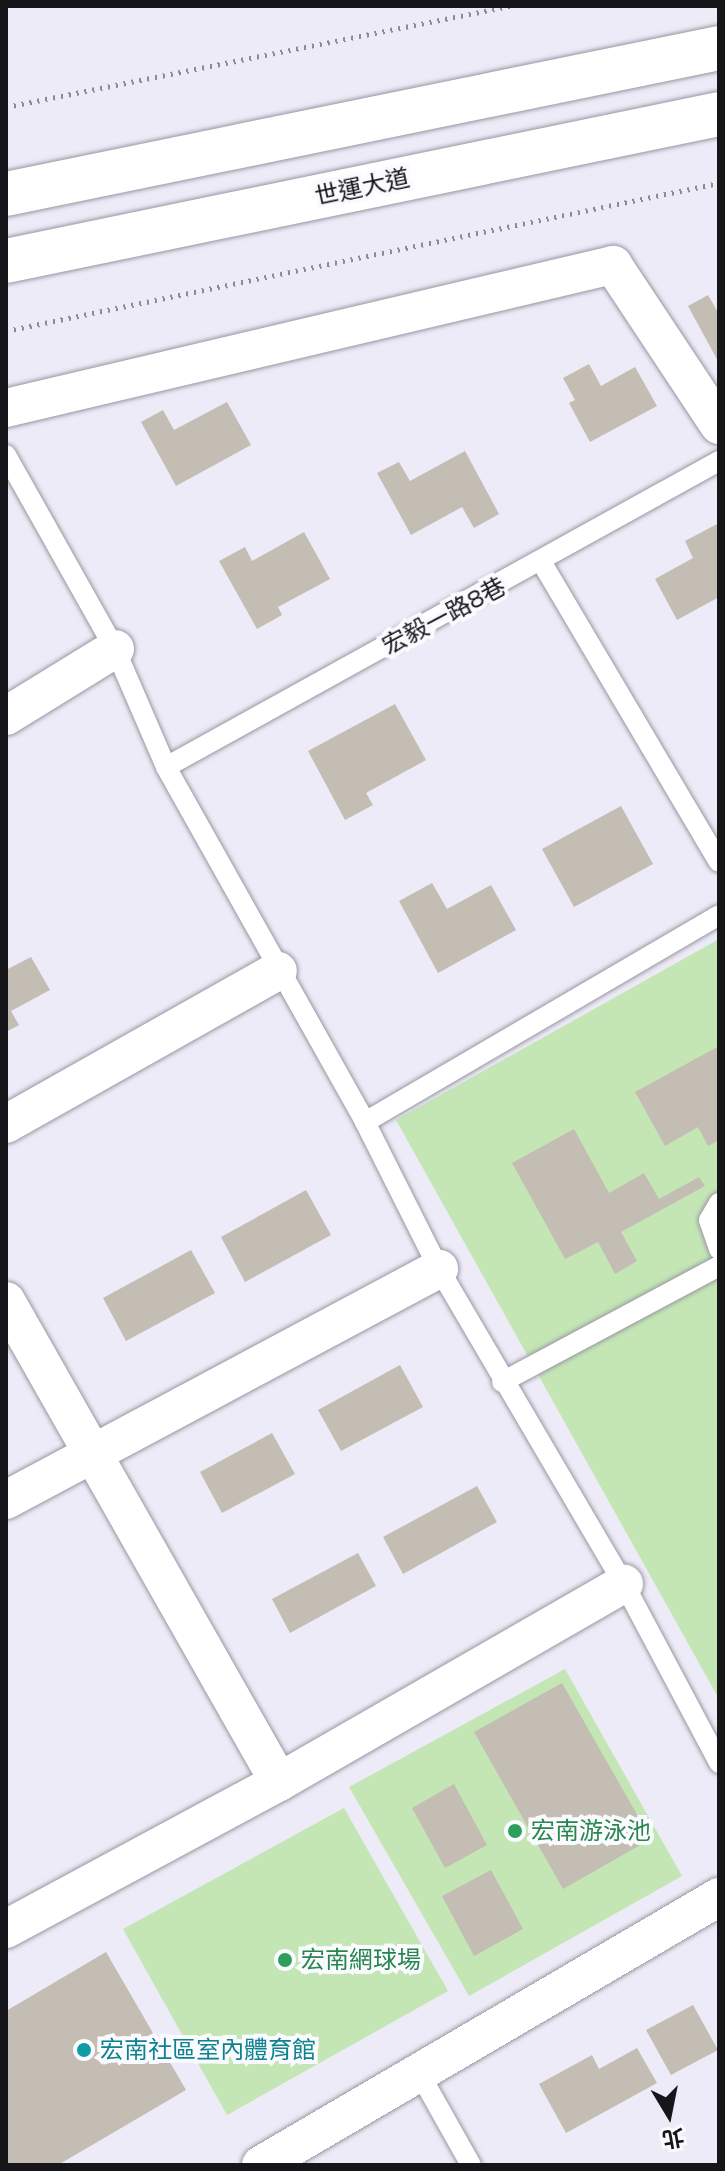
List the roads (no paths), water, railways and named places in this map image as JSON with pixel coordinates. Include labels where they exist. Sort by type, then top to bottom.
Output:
[{"type":"street","points":[[6,194],[719,48]]},
{"type":"street","name":"世運大道","points":[[6,261],[719,114]]},
{"type":"street","points":[[6,408],[613,265],[719,425]]},
{"type":"street","points":[[6,716],[115,649]]},
{"type":"street","points":[[6,1124],[278,971]]},
{"type":"street","points":[[6,1500],[439,1269]]},
{"type":"street","points":[[6,1301],[279,1782]]},
{"type":"street","points":[[6,1929],[279,1782],[624,1584]]},
{"type":"street","points":[[261,2165],[421,2076],[719,1897]]},
{"type":"lane","points":[[6,455],[115,649],[166,767],[365,1122],[439,1269],[502,1382],[624,1584],[719,1763]]},
{"type":"lane","name":"宏毅一路8巷","points":[[166,767],[542,563],[719,461]]},
{"type":"lane","points":[[542,563],[719,862]]},
{"type":"lane","points":[[365,1122],[719,915]]},
{"type":"lane","points":[[719,1203],[709,1220],[719,1249]]},
{"type":"lane","points":[[502,1382],[719,1266]]},
{"type":"lane","points":[[421,2076],[471,2165]]},
{"type":"place","name":"宏南游泳池","points":[[515,1831]]},
{"type":"place","name":"宏南網球場","points":[[285,1960]]},
{"type":"place","name":"宏南社區室內體育館","points":[[84,2050]]}]
